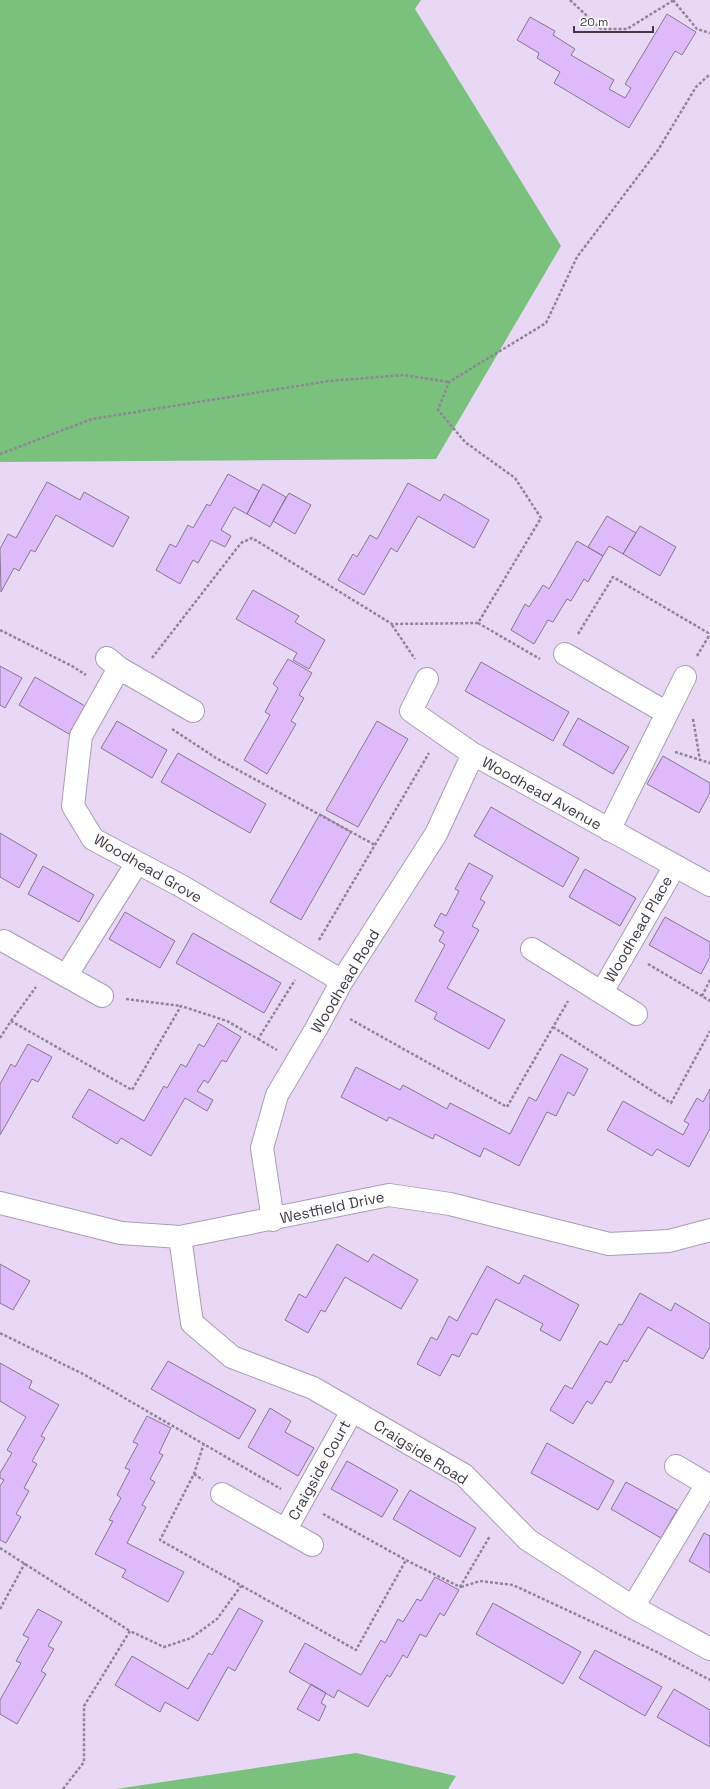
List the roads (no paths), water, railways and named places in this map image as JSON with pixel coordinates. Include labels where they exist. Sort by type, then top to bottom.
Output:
[{"type":"street","points":[[565,654],[667,713]]},
{"type":"street","name":"Woodhead Grove","points":[[193,711],[113,663],[108,689],[81,736],[72,806],[93,839],[183,888],[342,981]]},
{"type":"street","points":[[609,830],[685,677]]},
{"type":"street","name":"Woodhead Avenue","points":[[427,679],[410,711],[474,754],[710,885]]},
{"type":"street","name":"Woodhead Road","points":[[273,1220],[262,1148],[277,1095],[342,981],[436,834],[474,754]]},
{"type":"street","points":[[58,972],[137,863]]},
{"type":"street","name":"Woodhead Place","points":[[602,992],[674,866]]},
{"type":"street","points":[[4,941],[102,996]]},
{"type":"street","name":"Woodhead Place","points":[[532,949],[636,1014]]},
{"type":"street","name":"Westfield Drive","points":[[0,1203],[120,1233],[180,1237],[273,1220],[308,1210],[389,1195],[450,1204],[609,1244],[669,1241],[710,1230]]},
{"type":"street","name":"Craigside Road","points":[[180,1237],[192,1323],[232,1357],[313,1388],[464,1475],[528,1540],[633,1607],[710,1648]]},
{"type":"street","name":"Craigside Court","points":[[286,1529],[352,1411]]},
{"type":"street","points":[[633,1607],[708,1485],[676,1466]]},
{"type":"street","name":"Craigside Court","points":[[222,1494],[312,1545]]}]
